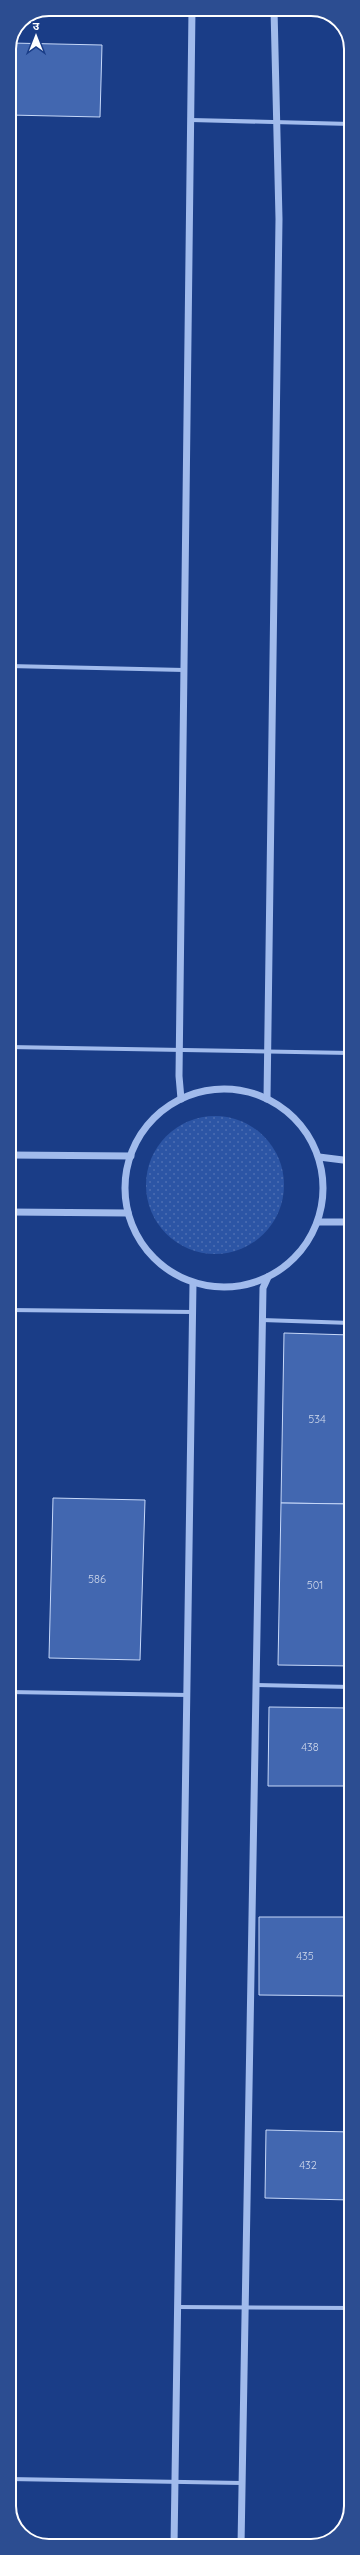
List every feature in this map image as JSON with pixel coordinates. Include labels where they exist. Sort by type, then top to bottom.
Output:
[{"type":"street","points":[[181,1099],[179,1051],[192,16]]},
{"type":"street","points":[[266,1099],[279,220],[274,16]]},
{"type":"street","points":[[191,120],[344,124]]},
{"type":"street","points":[[16,666],[184,670]]},
{"type":"street","points":[[16,1047],[344,1053]]},
{"type":"street","points":[[209,1090],[238,1090],[266,1099],[294,1118],[307,1133],[318,1157],[324,1190],[318,1222],[306,1245],[289,1264],[268,1277],[243,1286],[225,1287],[193,1282],[164,1267],[142,1243],[128,1213],[125,1184],[131,1156],[142,1132],[159,1113],[181,1099],[209,1090]]},
{"type":"street","points":[[16,1155],[131,1156]]},
{"type":"street","points":[[318,1157],[344,1160]]},
{"type":"street","points":[[16,1212],[128,1213]]},
{"type":"street","points":[[318,1222],[344,1222]]},
{"type":"street","points":[[241,2539],[262,1288],[268,1277]]},
{"type":"street","points":[[174,2539],[188,1695],[193,1282]]},
{"type":"street","points":[[16,1310],[193,1312]]},
{"type":"street","points":[[262,1320],[344,1323]]},
{"type":"street","points":[[256,1685],[344,1687]]},
{"type":"street","points":[[16,1692],[188,1695]]},
{"type":"street","points":[[178,2307],[344,2308]]},
{"type":"street","points":[[16,2479],[242,2483]]},
{"type":"shaded area","points":[[222,1116],[248,1124],[259,1131],[269,1141],[279,1158],[283,1171],[283,1199],[279,1212],[269,1229],[259,1239],[242,1249],[229,1253],[208,1254],[182,1246],[171,1239],[161,1229],[151,1212],[147,1199],[146,1178],[154,1152],[161,1141],[171,1131],[188,1121],[201,1117]]},
{"type":"building","points":[[17,43],[102,45],[100,117],[16,115]]},
{"type":"building","points":[[284,1333],[344,1335],[344,1504],[281,1503]]},
{"type":"building","points":[[53,1498],[145,1500],[140,1660],[49,1658]]},
{"type":"building","points":[[281,1503],[344,1504],[344,1666],[278,1665]]},
{"type":"building","points":[[269,1707],[344,1708],[344,1786],[268,1786]]},
{"type":"building","points":[[259,1917],[344,1917],[344,1996],[259,1995]]},
{"type":"building","points":[[266,2130],[344,2132],[344,2200],[265,2198]]}]
